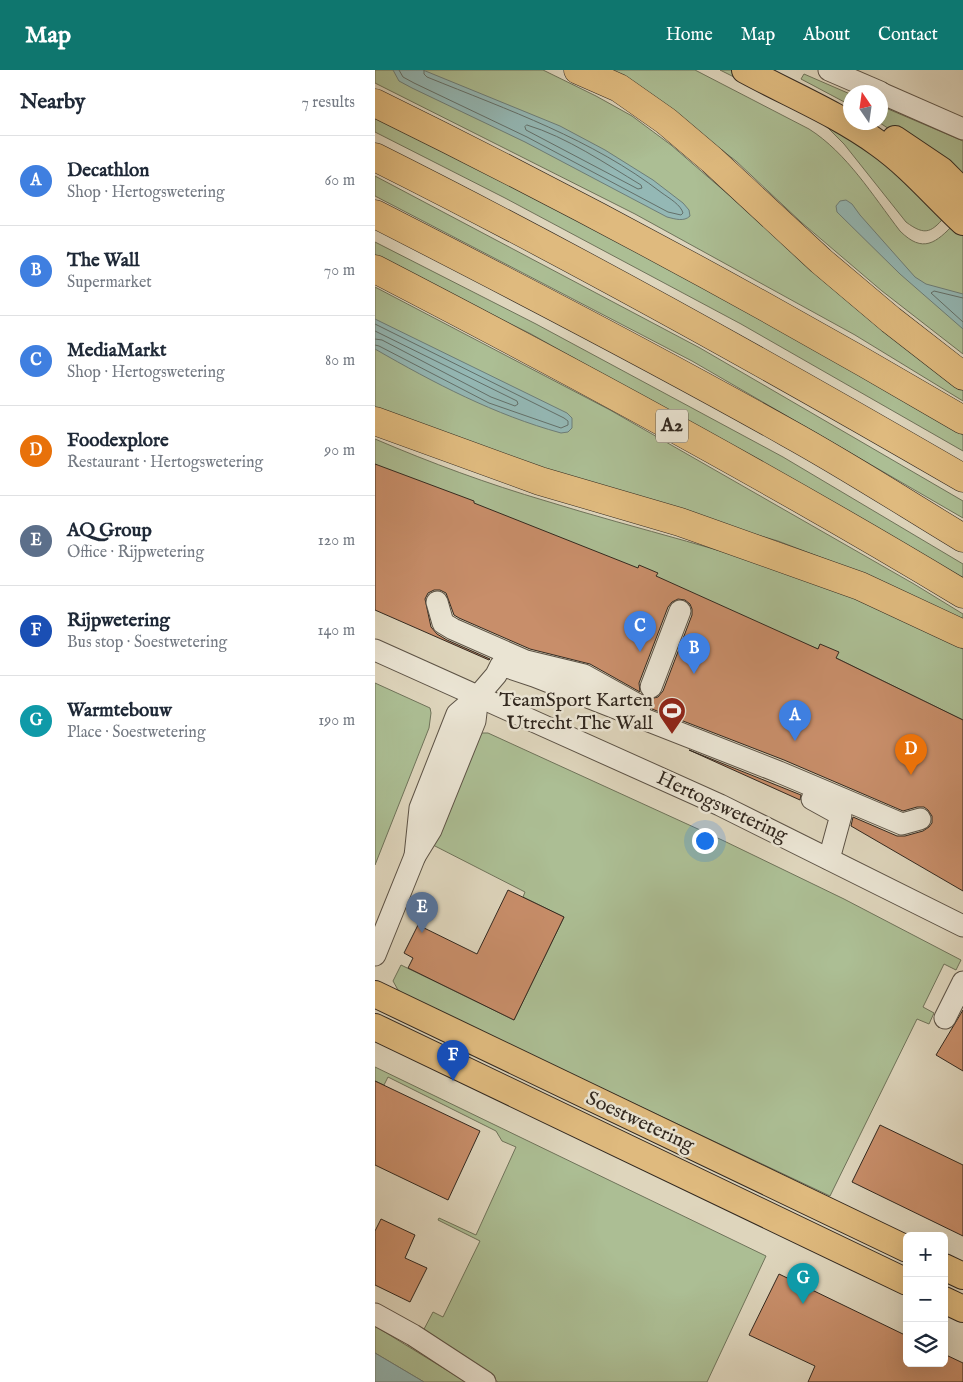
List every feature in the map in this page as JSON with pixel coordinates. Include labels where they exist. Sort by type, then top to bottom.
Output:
[{"type":"highway","points":[[578,70],[619,88],[666,121],[712,160],[821,261],[891,320],[963,376]]},
{"type":"highway","points":[[375,103],[467,148],[753,301],[963,420]]},
{"type":"highway","points":[[375,156],[774,368],[963,478]]},
{"type":"highway","name":"A2","points":[[375,214],[687,377],[844,466],[963,538]]},
{"type":"highway","name":"A2","points":[[375,269],[590,380],[756,473],[963,594]]},
{"type":"highway","points":[[375,421],[540,481],[680,522],[842,580],[932,618],[963,634]]},
{"type":"main road","points":[[745,70],[857,129],[880,144],[963,222]]},
{"type":"main road","points":[[767,70],[843,108]]},
{"type":"main road","points":[[881,130],[941,170],[963,192]]},
{"type":"main road","name":"Soestwetering","points":[[375,994],[903,1247]]},
{"type":"main road","name":"Soestwetering","points":[[375,1027],[903,1280]]},
{"type":"main road","points":[[948,1269],[963,1276]]},
{"type":"main road","points":[[948,1302],[963,1310]]},
{"type":"street","points":[[829,70],[862,85]]},
{"type":"street","points":[[888,96],[963,129]]},
{"type":"street","points":[[437,602],[443,623],[453,629],[526,661],[584,675],[713,747],[841,814],[829,859]]},
{"type":"street","points":[[651,687],[680,612]]},
{"type":"street","name":"Hertogswetering","points":[[375,650],[720,805],[963,926]]},
{"type":"street","points":[[375,955],[415,856],[431,830],[475,721],[478,696],[496,675],[501,666],[534,676],[902,824],[920,819]]},
{"type":"street","points":[[945,1018],[963,982]]},
{"type":"street","points":[[375,1314],[413,1335],[485,1382]]},
{"type":"green space","points":[[375,70],[543,70],[632,116],[671,145],[821,278],[963,389],[963,401],[855,335],[635,214],[375,83]]},
{"type":"green space","points":[[611,70],[695,70],[809,129],[823,139],[847,163],[900,231],[908,238],[923,244],[929,243],[942,236],[955,223],[963,231],[963,354],[882,291],[801,222],[736,161],[692,127]]},
{"type":"green space","points":[[720,70],[732,70],[832,121],[947,214],[933,228],[924,231],[906,222],[844,144],[824,124],[808,114]]},
{"type":"green space","points":[[804,74],[843,91],[843,101],[801,79]]},
{"type":"green space","points":[[888,109],[963,141],[963,183],[888,128]]},
{"type":"green space","points":[[375,114],[749,310],[963,435],[963,451],[741,324],[505,198],[375,132]]},
{"type":"green space","points":[[375,176],[700,348],[963,501],[963,518],[692,361],[375,196]]},
{"type":"green space","points":[[375,242],[536,324],[783,457],[963,564],[963,583],[773,469],[531,334],[375,256]]},
{"type":"green space","points":[[375,287],[610,410],[914,584],[963,614],[963,621],[875,578],[778,541],[594,487],[375,412]]},
{"type":"green space","points":[[375,439],[438,465],[503,488],[581,512],[722,551],[791,573],[843,593],[912,624],[963,649],[963,720],[818,649],[375,471]]},
{"type":"green space","points":[[375,683],[430,708],[431,713],[429,728],[375,865]]},
{"type":"green space","points":[[488,733],[722,840],[844,899],[961,960],[956,970],[944,964],[923,1007],[934,1013],[929,1024],[917,1019],[830,1196],[406,996],[398,990],[393,981],[401,965],[514,1020],[564,917],[523,897],[525,892],[433,845],[477,735]]},
{"type":"green space","points":[[375,1067],[766,1256],[707,1382],[498,1382],[422,1333],[433,1312],[443,1317],[480,1241],[438,1220],[439,1218],[476,1235],[516,1147],[502,1141],[496,1131],[388,1077],[384,1085],[375,1081]]},
{"type":"green space","points":[[375,1326],[466,1382],[424,1382],[375,1353]]},
{"type":"water","points":[[393,70],[423,70],[560,126],[605,150],[653,180],[683,203],[689,210],[690,216],[682,219],[667,217],[525,142],[412,88],[399,81]]},
{"type":"water","points":[[846,200],[852,204],[915,277],[926,284],[963,294],[963,329],[900,274],[837,212],[836,206],[840,201]]},
{"type":"water","points":[[375,319],[567,413],[572,418],[572,428],[568,432],[561,433],[512,417],[442,386],[397,362],[375,349]]},
{"type":"water","points":[[375,1353],[424,1382],[375,1382]]},
{"type":"building","points":[[375,464],[474,501],[474,503],[638,568],[639,565],[658,573],[656,576],[818,649],[820,644],[839,652],[836,658],[963,720],[963,891],[851,826],[853,817],[897,836],[905,836],[923,831],[932,823],[932,816],[924,807],[903,811],[784,760],[652,709],[650,699],[658,697],[663,691],[692,615],[690,604],[685,600],[678,599],[668,607],[639,683],[640,692],[590,664],[530,649],[459,618],[454,615],[446,593],[440,590],[428,593],[425,599],[431,627],[437,634],[447,640],[489,660],[375,610]]},
{"type":"building","points":[[689,750],[801,795],[800,800]]},
{"type":"building","points":[[508,890],[564,917],[514,1020],[408,968],[413,958],[404,953],[418,925],[477,954]]},
{"type":"building","points":[[963,1010],[963,1071],[936,1055]]},
{"type":"building","points":[[375,1081],[480,1131],[448,1200],[375,1165]]},
{"type":"building","points":[[880,1125],[963,1165],[963,1236],[852,1182]]},
{"type":"building","points":[[381,1219],[415,1235],[405,1258],[427,1268],[410,1302],[375,1285],[375,1231]]},
{"type":"building","points":[[779,1274],[903,1334],[903,1367],[948,1367],[948,1356],[963,1363],[963,1382],[808,1382],[815,1366],[749,1335]]},
{"type":"place","name":"MediaMarkt","points":[[640,652]]},
{"type":"place","name":"The Wall","points":[[694,674]]},
{"type":"place","name":"TeamSport Karten Utrecht The Wall","points":[[672,735]]},
{"type":"place","name":"Decathlon","points":[[795,741]]},
{"type":"place","name":"Foodexplore","points":[[911,775]]},
{"type":"place","name":"AQ Group","points":[[422,933]]},
{"type":"place","name":"Rijpwetering","points":[[453,1081]]},
{"type":"place","name":"Warmtebouw","points":[[803,1304]]}]
